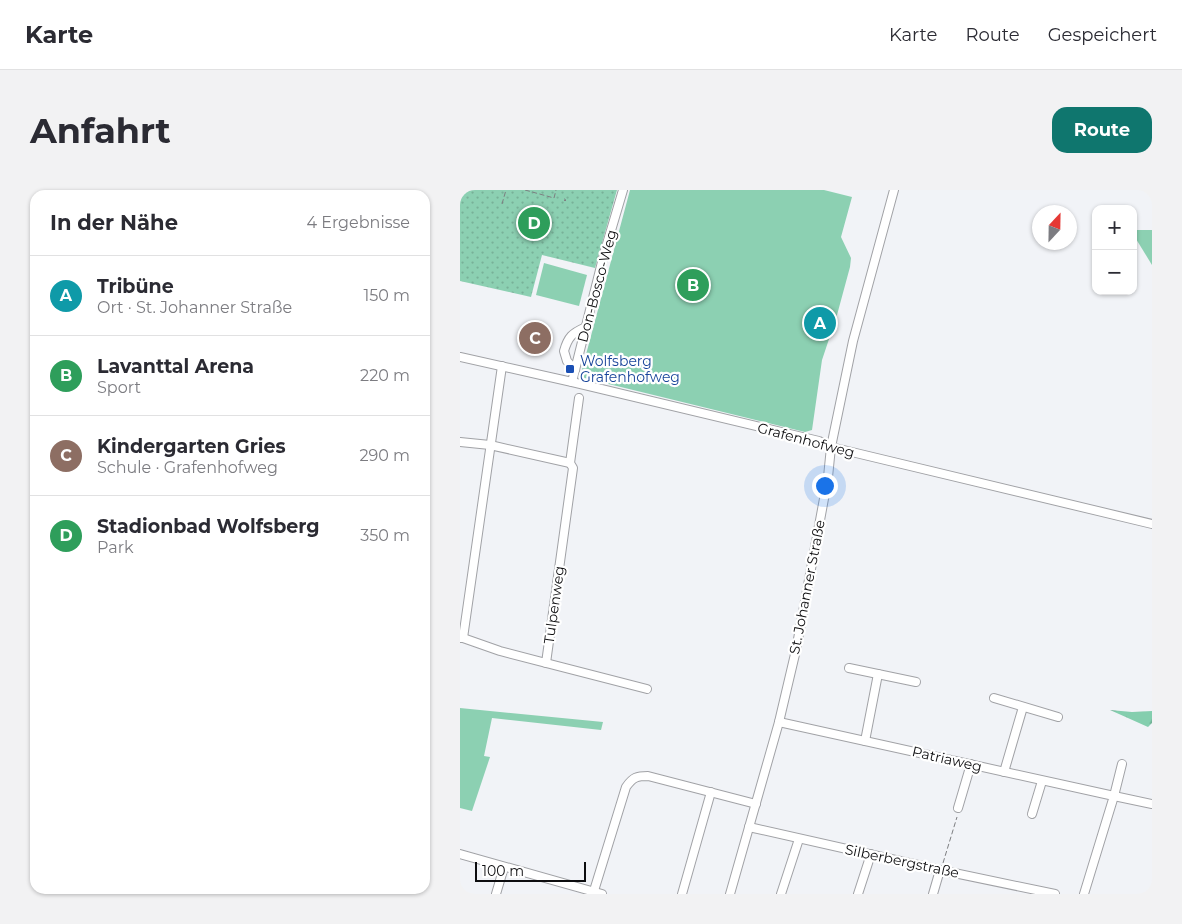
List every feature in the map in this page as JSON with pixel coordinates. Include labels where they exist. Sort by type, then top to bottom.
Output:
[{"type":"street","name":"Don-Bosco-Weg","points":[[572,382],[604,254],[623,190]]},
{"type":"street","name":"St. Johanner Straße","points":[[730,894],[779,722],[796,650],[828,478],[831,447],[853,341],[894,190]]},
{"type":"street","points":[[575,370],[567,361],[564,351],[570,337],[586,327]]},
{"type":"street","name":"Grafenhofweg","points":[[460,357],[819,441],[831,447],[1152,524]]},
{"type":"street","name":"Tulpenweg","points":[[502,366],[462,638],[500,651],[546,663],[573,468],[570,463],[579,398]]},
{"type":"street","points":[[460,442],[490,445],[570,463]]},
{"type":"street","points":[[546,663],[647,689]]},
{"type":"street","points":[[849,668],[916,682]]},
{"type":"street","points":[[865,741],[878,674]]},
{"type":"street","points":[[994,698],[1058,717]]},
{"type":"street","points":[[1004,772],[1023,707]]},
{"type":"street","name":"Patriaweg","points":[[779,722],[1152,804]]},
{"type":"street","points":[[958,808],[971,764]]},
{"type":"street","points":[[1084,894],[1122,764]]},
{"type":"street","points":[[460,854],[596,893],[626,787],[631,779],[639,776],[648,776],[756,804]]},
{"type":"street","points":[[1032,814],[1042,780]]},
{"type":"street","points":[[682,894],[711,792]]},
{"type":"street","name":"Silberbergstraße","points":[[749,827],[1055,894]]},
{"type":"street","points":[[781,894],[799,839]]},
{"type":"street","points":[[858,894],[871,854]]},
{"type":"street","points":[[496,894],[504,867]]},
{"type":"street","points":[[933,894],[940,870]]},
{"type":"street","points":[[1009,894],[1012,885]]},
{"type":"path","points":[[502,204],[506,190]]},
{"type":"path","points":[[525,190],[554,198],[556,190]]},
{"type":"path","points":[[940,870],[956,822],[958,808]]},
{"type":"green space","points":[[460,190],[617,190],[595,268],[542,255],[531,297],[460,281]]},
{"type":"green space","points":[[630,190],[824,190],[852,197],[841,237],[851,258],[850,267],[822,360],[812,430],[805,432],[580,377]]},
{"type":"green space","points":[[1137,230],[1152,230],[1152,265],[1137,241]]},
{"type":"green space","points":[[544,263],[587,275],[579,306],[536,295]]},
{"type":"green space","points":[[460,708],[603,722],[601,730],[492,718],[484,756],[490,757],[472,811],[460,808]]},
{"type":"green space","points":[[1110,710],[1152,711],[1152,723],[1148,727]]},
{"type":"place","name":"Stadionbad Wolfsberg","points":[[534,223]]},
{"type":"place","name":"Lavanttal Arena","points":[[693,285]]},
{"type":"place","name":"Tribüne","points":[[820,323]]},
{"type":"place","name":"Kindergarten Gries","points":[[535,338]]},
{"type":"place","name":"Wolfsberg Grafenhofweg","points":[[570,369]]}]
